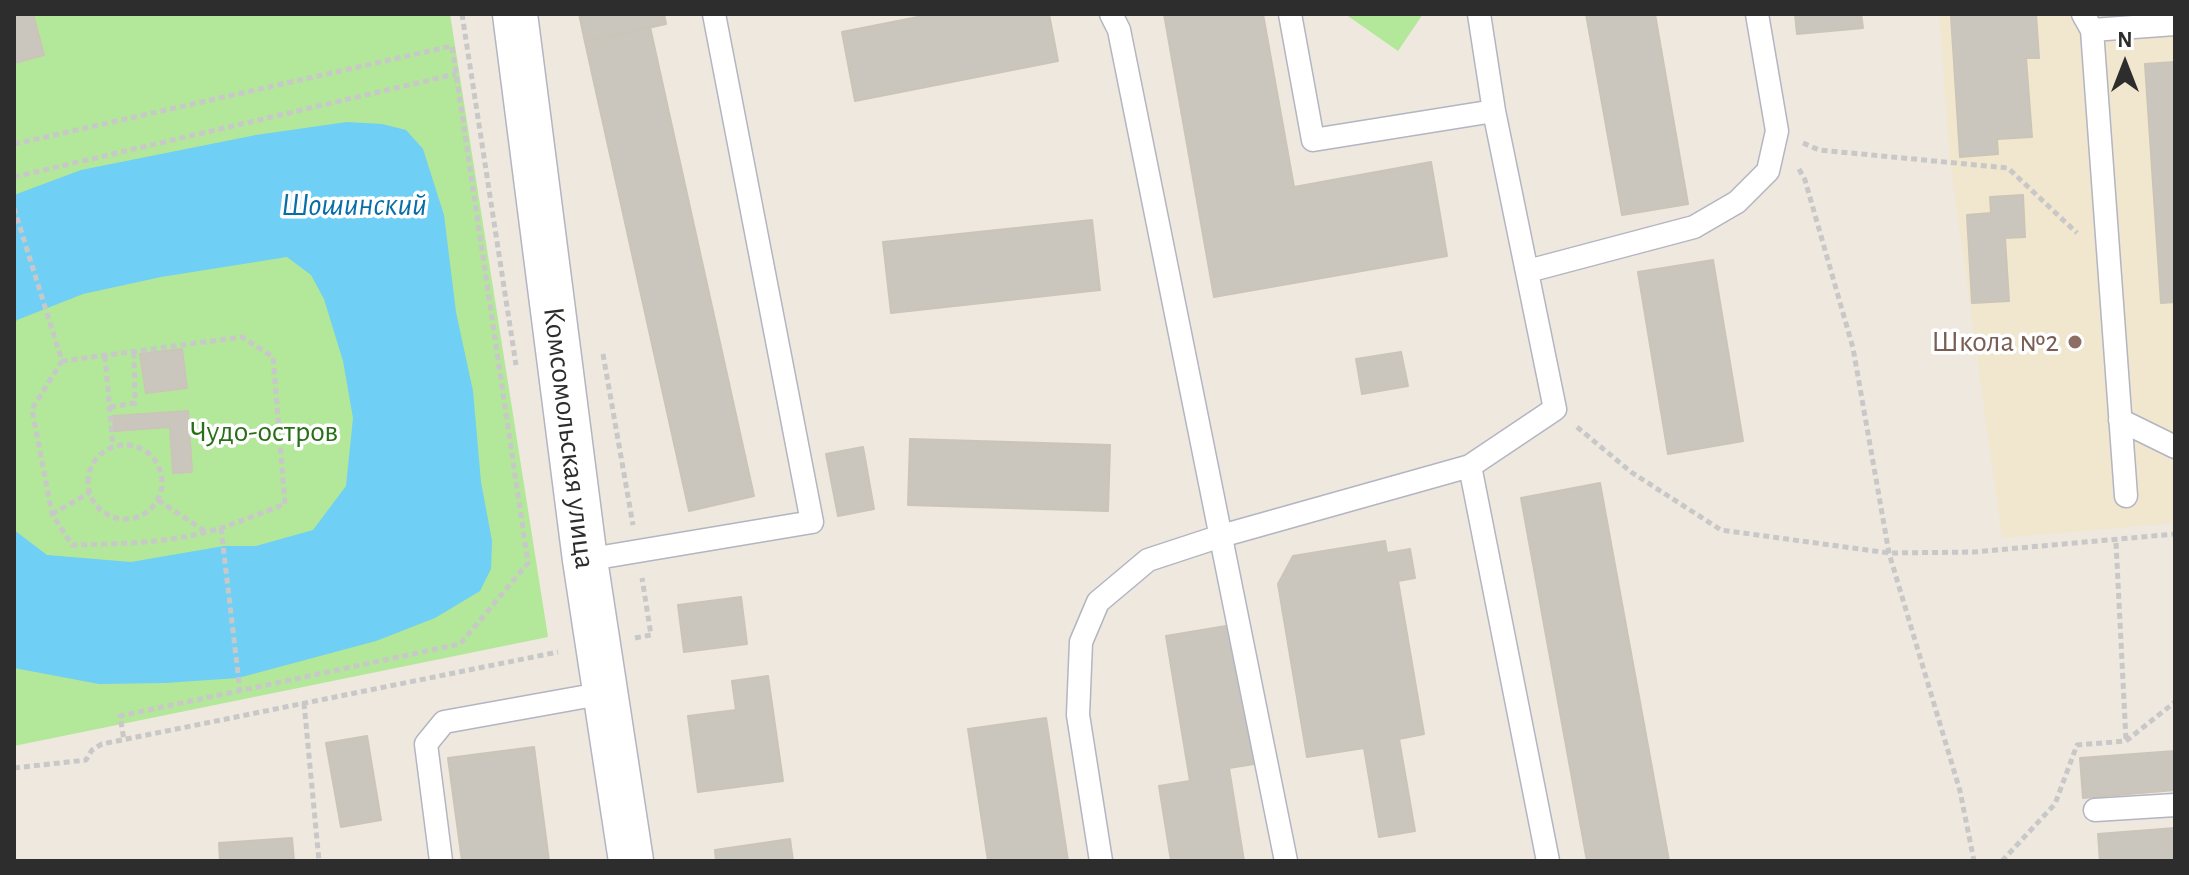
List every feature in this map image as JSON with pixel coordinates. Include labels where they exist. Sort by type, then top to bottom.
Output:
[{"type":"street","name":"Комсомольская улица","points":[[515,14],[585,560],[631,861]]},
{"type":"lane","points":[[585,560],[812,522],[714,14]]},
{"type":"lane","points":[[1111,14],[1119,30],[1286,861]]},
{"type":"lane","points":[[1290,14],[1313,140],[1494,111]]},
{"type":"lane","points":[[1101,861],[1078,715],[1081,642],[1098,602],[1148,560],[1221,536],[1470,466],[1555,409],[1494,111],[1479,14]]},
{"type":"lane","points":[[1528,271],[1694,227],[1737,202],[1768,171],[1777,131],[1757,14]]},
{"type":"lane","points":[[2126,496],[2088,22],[2175,24]]},
{"type":"lane","points":[[2120,420],[2175,447]]},
{"type":"lane","points":[[1470,466],[1548,861]]},
{"type":"lane","points":[[441,861],[426,744],[444,722],[605,693]]},
{"type":"lane","points":[[2095,810],[2175,805]]},
{"type":"path","points":[[462,14],[517,372]]},
{"type":"path","points":[[14,144],[452,46],[528,563],[460,644],[120,716],[124,740]]},
{"type":"path","points":[[14,177],[456,74]]},
{"type":"path","points":[[1777,131],[1819,150],[2008,168],[2109,263]]},
{"type":"path","points":[[1777,131],[1805,180],[1853,348],[1889,553],[1960,791],[1974,861]]},
{"type":"path","points":[[14,208],[62,361]]},
{"type":"path","points":[[242,337],[273,357],[285,504],[221,528],[176,538],[125,544],[72,545],[52,514],[32,409],[62,361],[242,337]]},
{"type":"path","points":[[110,407],[135,403],[134,352]]},
{"type":"path","points":[[14,768],[86,760],[92,750],[102,744],[651,635],[602,352]]},
{"type":"path","points":[[105,356],[113,446]]},
{"type":"path","points":[[1555,409],[1631,472],[1721,530],[1889,553],[1974,552],[2175,534]]},
{"type":"path","points":[[113,446],[139,446],[150,453],[163,475],[163,488],[158,500],[139,517],[122,519],[110,516],[99,508],[89,493],[91,467],[102,452],[113,446]]},
{"type":"path","points":[[52,514],[89,493]]},
{"type":"path","points":[[158,500],[206,532]]},
{"type":"path","points":[[221,528],[240,691]]},
{"type":"path","points":[[2116,543],[2126,741]]},
{"type":"path","points":[[304,703],[319,861]]},
{"type":"path","points":[[2002,861],[2055,804],[2077,745],[2126,741],[2175,705]]},
{"type":"shaded area","name":"Школа №2","points":[[1939,14],[2175,14],[2175,523],[2002,538],[1950,161]]},
{"type":"green space","name":"Чудо-остров","points":[[14,14],[450,14],[548,637],[14,746]]},
{"type":"green space","points":[[1345,14],[1423,14],[1398,51]]},
{"type":"water","name":"Шошинский","points":[[347,122],[382,124],[406,130],[423,149],[444,215],[456,312],[473,391],[481,482],[492,541],[491,569],[480,591],[435,618],[376,641],[238,678],[99,684],[14,668],[14,530],[47,555],[131,562],[224,546],[256,546],[313,530],[346,486],[353,418],[343,361],[324,299],[311,275],[287,257],[161,277],[83,294],[17,320],[14,325],[14,195],[81,170],[256,135]]},
{"type":"building","points":[[14,14],[33,14],[44,55],[14,63]]},
{"type":"building","points":[[579,14],[664,14],[666,24],[585,42]]},
{"type":"building","points":[[933,14],[1049,14],[1058,61],[855,101],[842,32]]},
{"type":"building","points":[[1164,14],[1263,14],[1294,187],[1431,162],[1447,256],[1214,297]]},
{"type":"building","points":[[1586,14],[1655,14],[1688,204],[1622,215]]},
{"type":"building","points":[[1795,14],[1861,14],[1863,28],[1797,34]]},
{"type":"building","points":[[2036,14],[2039,58],[2026,58],[2032,137],[1997,139],[1998,154],[1960,157],[1951,16]]},
{"type":"building","points":[[650,27],[754,496],[689,511],[585,42]]},
{"type":"building","points":[[2175,62],[2175,302],[2161,303],[2145,64]]},
{"type":"building","points":[[2023,195],[2025,237],[2005,238],[2009,301],[1972,303],[1967,215],[1991,213],[1990,197]]},
{"type":"building","points":[[1092,220],[1100,290],[891,313],[883,242]]},
{"type":"building","points":[[1713,260],[1743,441],[1668,454],[1638,272]]},
{"type":"building","points":[[182,349],[187,388],[146,393],[140,354]]},
{"type":"building","points":[[1401,352],[1408,386],[1362,394],[1356,359]]},
{"type":"building","points":[[188,411],[192,472],[173,473],[170,427],[114,431],[113,416]]},
{"type":"building","points":[[910,439],[1110,445],[1108,511],[908,505]]},
{"type":"building","points":[[863,447],[874,509],[838,516],[826,454]]},
{"type":"building","points":[[1600,483],[1669,861],[1587,861],[1521,498]]},
{"type":"building","points":[[1385,541],[1387,553],[1410,549],[1415,578],[1398,581],[1424,734],[1399,739],[1415,831],[1379,837],[1364,748],[1307,757],[1278,584],[1293,556]]},
{"type":"building","points":[[741,597],[747,644],[684,652],[678,605]]},
{"type":"building","points":[[1232,625],[1254,764],[1229,768],[1244,861],[1171,861],[1159,786],[1190,781],[1166,636]]},
{"type":"building","points":[[768,676],[783,781],[698,792],[688,716],[736,710],[732,681]]},
{"type":"building","points":[[1046,718],[1068,861],[988,861],[968,729]]},
{"type":"building","points":[[367,736],[381,820],[341,827],[326,743]]},
{"type":"building","points":[[534,747],[549,861],[462,861],[448,758]]},
{"type":"building","points":[[2175,751],[2175,790],[2083,798],[2080,758]]},
{"type":"building","points":[[2175,828],[2175,861],[2100,861],[2098,834]]},
{"type":"building","points":[[292,838],[294,861],[220,861],[219,843]]},
{"type":"building","points":[[790,839],[793,861],[716,861],[715,850]]},
{"type":"place","name":"Школа №2","points":[[2075,342]]}]
